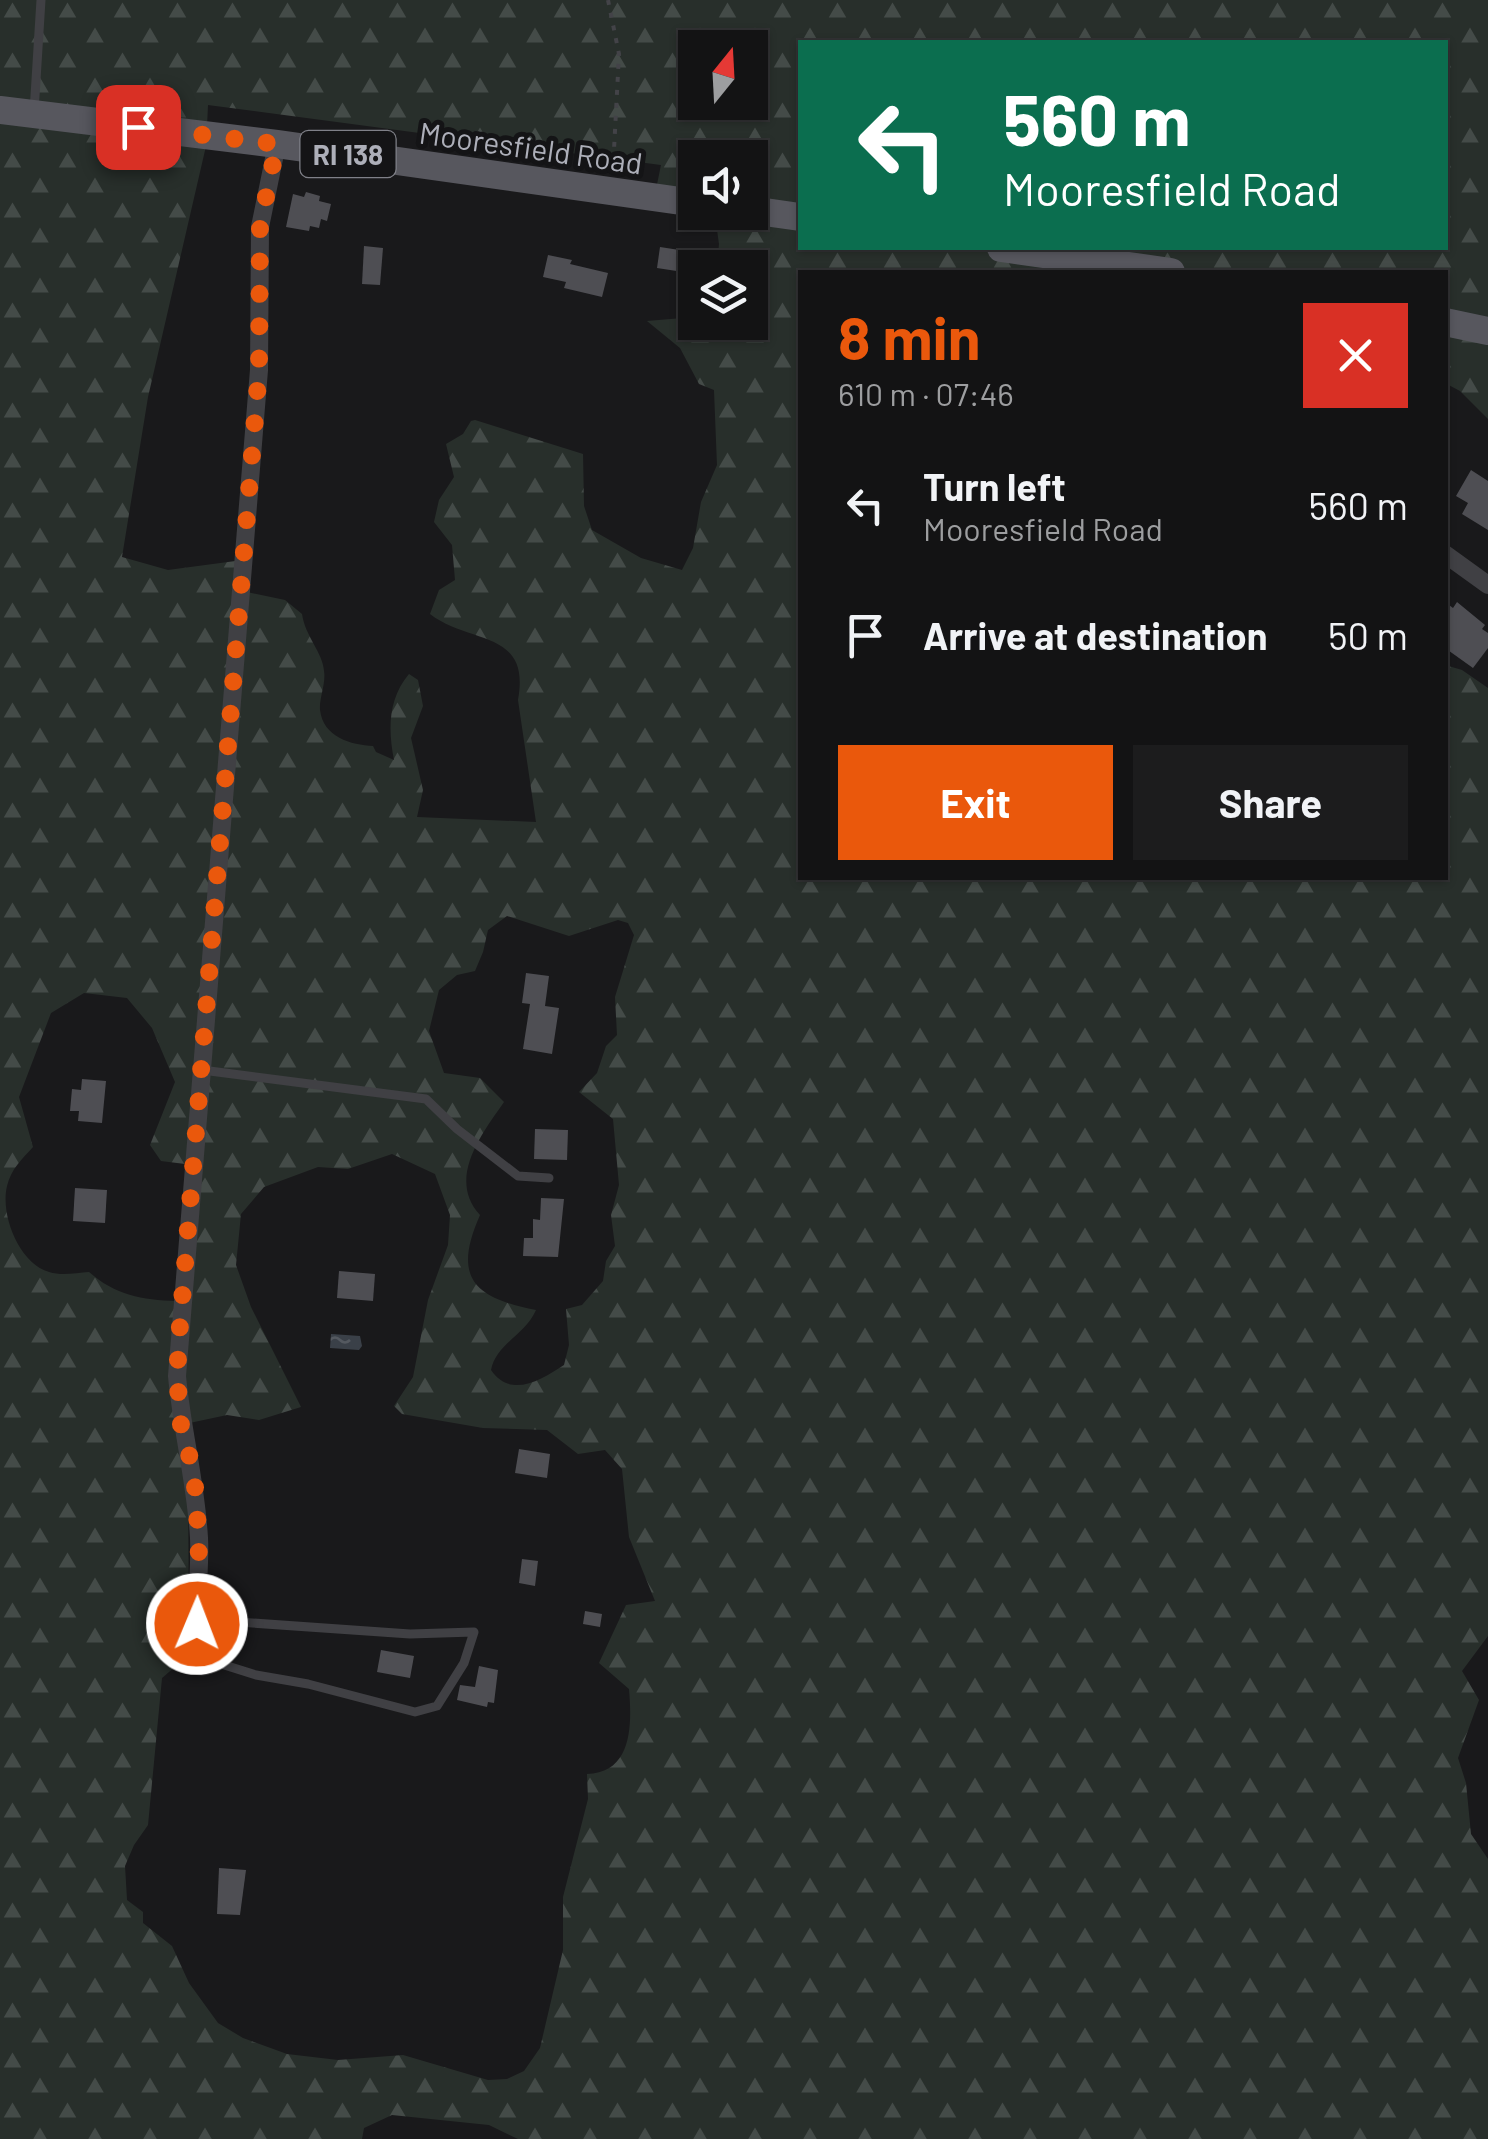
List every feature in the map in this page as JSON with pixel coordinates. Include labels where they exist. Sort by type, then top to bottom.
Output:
[{"type":"main road","name":"Mooresfield Road","points":[[0,110],[277,144],[678,201]]},
{"type":"main road","points":[[768,213],[798,217]]},
{"type":"main road","points":[[1014,250],[1157,270]]},
{"type":"main road","points":[[1448,323],[1488,331]]},
{"type":"street","points":[[204,1646],[196,1609],[199,1542],[195,1490],[181,1425],[177,1376],[259,370],[260,226],[277,144]]},
{"type":"street","points":[[1448,556],[1488,584]]},
{"type":"lane","points":[[34,114],[41,0]]},
{"type":"lane","points":[[202,1070],[426,1100],[518,1176],[549,1178]]},
{"type":"lane","points":[[196,1609],[238,1622],[410,1634],[474,1632],[464,1663],[437,1706],[415,1712],[308,1684],[256,1675],[218,1662],[204,1646]]},
{"type":"path","points":[[608,0],[619,54],[612,192]]},
{"type":"green space","points":[[0,0],[1488,0],[1488,419],[1448,385],[1448,270],[798,270],[798,880],[1448,880],[1448,666],[1462,670],[1488,688],[1488,1636],[1462,1671],[1479,1700],[1458,1758],[1466,1783],[1471,1834],[1488,1859],[1488,2139],[518,2139],[489,2125],[392,2115],[364,2128],[362,2139],[0,2139]],"holes":[[[208,105],[661,165],[652,209],[678,211],[678,140],[768,140],[768,230],[717,230],[718,250],[768,250],[768,340],[678,340],[678,318],[647,321],[680,348],[699,384],[714,390],[717,465],[701,502],[693,548],[682,570],[641,558],[592,530],[584,506],[583,454],[475,420],[463,434],[446,444],[454,477],[439,500],[434,522],[452,545],[455,580],[439,590],[430,614],[494,642],[515,661],[536,822],[417,817],[423,790],[411,738],[423,706],[418,680],[409,674],[393,704],[394,760],[376,752],[373,746],[356,744],[332,733],[320,710],[323,664],[302,614],[285,600],[242,591],[243,560],[168,570],[122,557],[148,397],[206,146]],[[507,916],[569,936],[618,920],[628,923],[634,935],[615,997],[617,1035],[606,1046],[597,1073],[579,1092],[613,1119],[619,1185],[611,1215],[615,1246],[606,1261],[603,1281],[582,1305],[566,1309],[569,1345],[564,1365],[536,1381],[517,1385],[499,1379],[491,1370],[499,1353],[536,1310],[497,1299],[484,1291],[474,1282],[468,1255],[480,1215],[471,1201],[467,1172],[478,1143],[504,1102],[480,1078],[444,1073],[429,1031],[439,990],[457,975],[475,971],[488,930]],[[84,993],[127,998],[152,1028],[175,1082],[150,1145],[161,1161],[193,1165],[176,1301],[130,1295],[89,1272],[64,1274],[38,1267],[21,1248],[9,1224],[7,1186],[11,1174],[33,1147],[19,1097],[51,1013]],[[392,1154],[435,1174],[450,1215],[448,1245],[428,1300],[413,1377],[394,1406],[402,1414],[483,1428],[547,1430],[578,1454],[605,1450],[622,1469],[629,1537],[655,1601],[626,1605],[599,1663],[629,1689],[629,1731],[621,1756],[613,1765],[587,1774],[588,1799],[563,1897],[563,1950],[540,2048],[524,2071],[507,2079],[488,2080],[403,2055],[338,2060],[287,2054],[243,2038],[218,2023],[189,1983],[172,1946],[143,1923],[143,1912],[127,1900],[125,1866],[148,1825],[162,1678],[197,1648],[189,1629],[188,1478],[180,1425],[227,1415],[259,1420],[301,1407],[251,1307],[236,1265],[241,1214],[264,1187],[318,1167],[348,1169]]]},
{"type":"water","points":[[331,1334],[360,1336],[362,1346],[359,1350],[330,1348]]},
{"type":"building","points":[[306,192],[331,204],[327,221],[321,219],[319,228],[310,226],[309,231],[286,227],[293,194],[304,197]]},
{"type":"building","points":[[364,246],[383,248],[380,285],[362,284]]},
{"type":"building","points":[[660,247],[680,250],[678,271],[657,268]]},
{"type":"building","points":[[548,255],[608,273],[602,297],[564,288],[566,282],[543,277]]},
{"type":"building","points":[[1471,470],[1488,481],[1488,530],[1462,514],[1468,503],[1456,496]]},
{"type":"building","points":[[1457,602],[1485,625],[1482,629],[1488,633],[1488,648],[1473,668],[1448,650],[1448,604],[1453,608]]},
{"type":"building","points":[[526,973],[549,976],[545,1006],[559,1008],[552,1054],[523,1049],[530,1004],[522,1003]]},
{"type":"building","points":[[82,1079],[106,1081],[102,1123],[78,1121],[79,1111],[70,1111],[72,1089],[81,1090]]},
{"type":"building","points":[[535,1129],[568,1130],[567,1160],[534,1159]]},
{"type":"building","points":[[75,1188],[107,1190],[105,1223],[73,1221]]},
{"type":"building","points":[[541,1198],[564,1199],[558,1257],[523,1256],[524,1238],[533,1238],[533,1219],[540,1220]]},
{"type":"building","points":[[339,1271],[375,1274],[373,1301],[337,1298]]},
{"type":"building","points":[[519,1449],[550,1454],[547,1478],[515,1473]]},
{"type":"building","points":[[522,1559],[538,1561],[535,1586],[519,1583]]},
{"type":"building","points":[[585,1611],[602,1614],[600,1627],[583,1624]]},
{"type":"building","points":[[381,1650],[414,1656],[410,1678],[377,1672]]},
{"type":"building","points":[[479,1666],[498,1670],[494,1703],[488,1702],[487,1707],[457,1700],[460,1685],[475,1687]]},
{"type":"building","points":[[219,1868],[246,1870],[240,1915],[217,1914]]},
{"type":"route","points":[[138,127],[277,144],[260,226],[259,370],[177,1376],[181,1425],[194,1473],[199,1542],[197,1624]]}]
